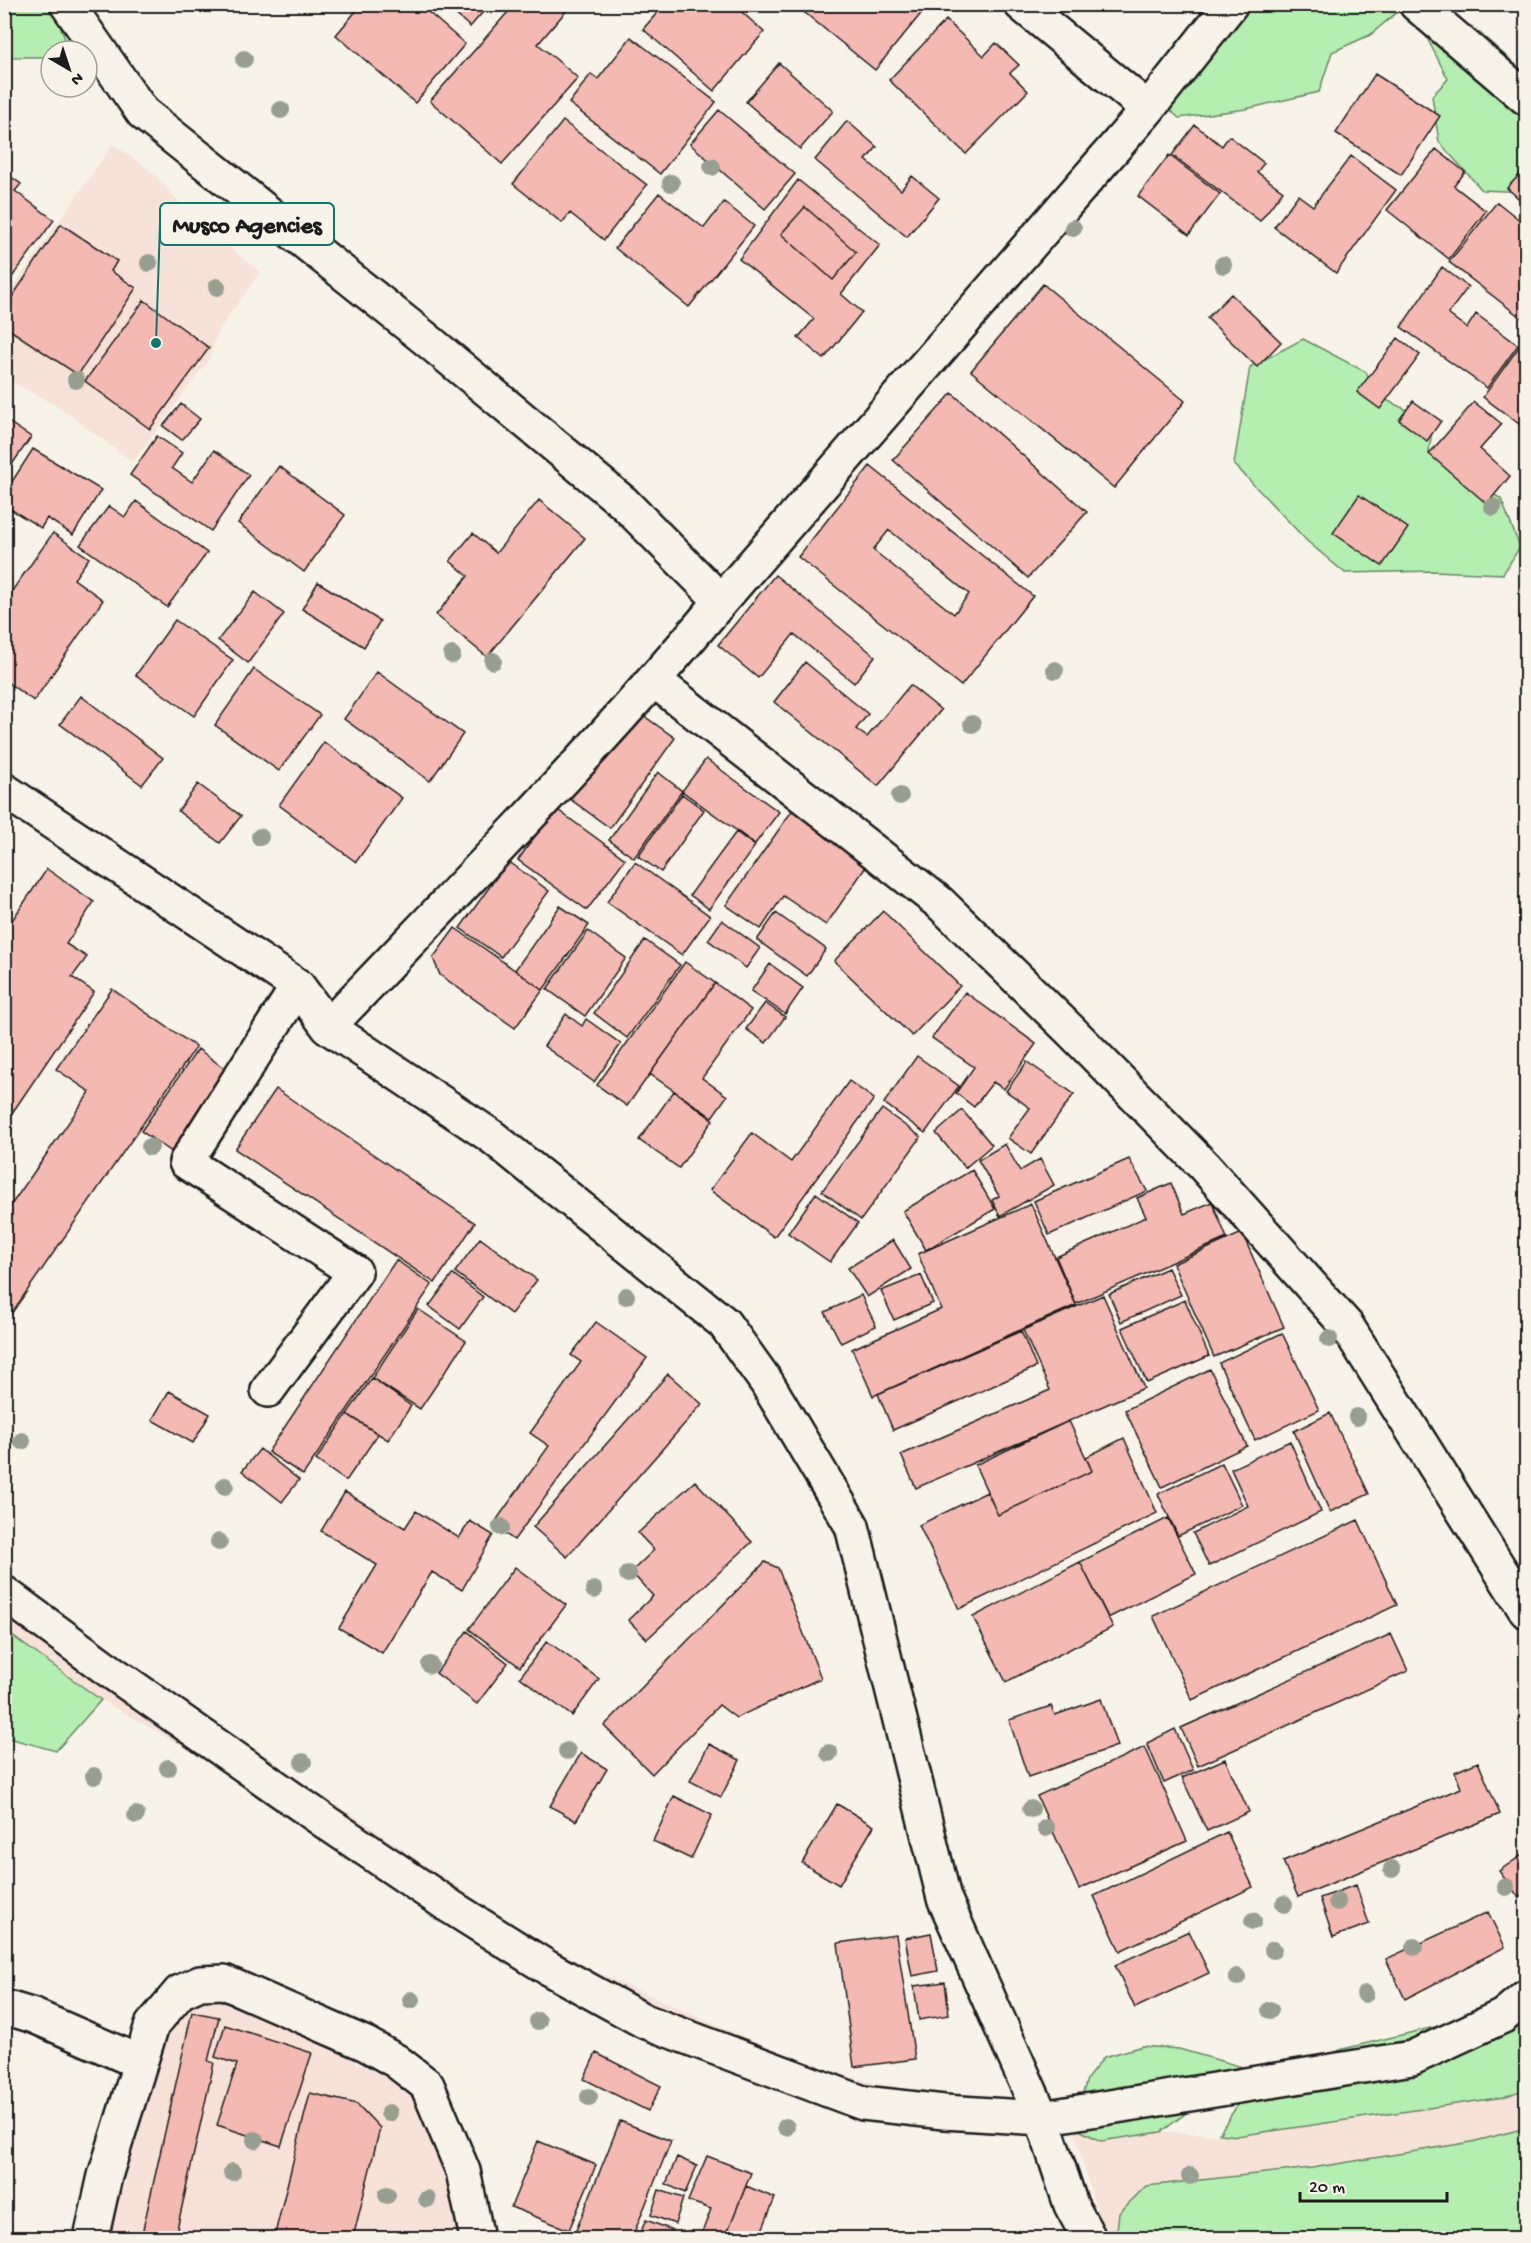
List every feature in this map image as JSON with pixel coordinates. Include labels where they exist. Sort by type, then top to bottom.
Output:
[{"type":"street","points":[[67,4],[143,113],[426,339],[624,503],[721,601]]},
{"type":"street","points":[[1022,4],[1148,109]]},
{"type":"street","points":[[328,1027],[655,681],[721,601],[1148,109],[1231,4]]},
{"type":"street","points":[[1416,4],[1527,98]]},
{"type":"street","points":[[655,681],[940,903],[1204,1166],[1347,1326],[1527,1611]]},
{"type":"street","points":[[4,790],[298,986],[328,1027],[491,1136],[724,1323],[767,1383],[852,1526],[944,1898],[1042,2118],[1071,2205],[1089,2238]]},
{"type":"street","points":[[268,1390],[355,1272],[186,1162],[298,986]]},
{"type":"street","points":[[4,1593],[103,1666],[369,1852],[548,1968],[645,2022],[863,2103],[944,2112],[1042,2118],[1412,2058],[1503,2016],[1527,1997]]},
{"type":"street","points":[[91,2238],[105,2176],[152,2025],[180,1992],[200,1983],[224,1982],[366,2044],[396,2061],[427,2085],[463,2171],[477,2238]]},
{"type":"street","points":[[4,2007],[34,2016],[139,2062]]},
{"type":"shaded area","points":[[113,144],[150,170],[196,221],[260,272],[218,331],[208,361],[133,462],[57,406],[5,378],[5,299]]},
{"type":"shaded area","points":[[5,1588],[196,1723],[359,1819],[516,1927],[596,1972],[802,2062],[880,2085],[969,2097],[976,2126],[724,2050],[101,1700],[5,1630]]},
{"type":"shaded area","points":[[205,1980],[408,2090],[430,2120],[452,2175],[464,2238],[103,2238],[156,2008]]},
{"type":"shaded area","points":[[1526,2089],[1526,2128],[1472,2142],[1312,2168],[1146,2186],[1119,2213],[1116,2238],[1104,2238],[1073,2127],[1101,2141],[1161,2132],[1237,2136],[1504,2097]]},
{"type":"green space","points":[[1397,4],[1402,8],[1370,35],[1332,52],[1319,92],[1246,109],[1179,118],[1153,95],[1176,44],[1233,5]]},
{"type":"green space","points":[[5,5],[52,5],[65,39],[39,39],[39,57],[5,57]]},
{"type":"green space","points":[[1480,33],[1526,74],[1526,192],[1482,190],[1439,142],[1432,96],[1448,79],[1427,38]]},
{"type":"green space","points":[[1303,339],[1366,372],[1378,396],[1433,423],[1429,452],[1501,499],[1520,547],[1503,574],[1433,571],[1345,573],[1307,541],[1234,464],[1250,367]]},
{"type":"green space","points":[[4,1630],[101,1700],[56,1751],[5,1737]]},
{"type":"green space","points":[[1526,2005],[1526,2089],[1504,2097],[1237,2136],[1219,2134],[1250,2085],[1343,2049]]},
{"type":"green space","points":[[1143,2046],[1179,2049],[1246,2068],[1161,2132],[1101,2141],[1073,2127],[1087,2079],[1104,2057]]},
{"type":"green space","points":[[1526,2128],[1526,2238],[1116,2238],[1119,2213],[1146,2186],[1312,2168],[1472,2142]]},
{"type":"building","points":[[362,4],[419,4],[465,44],[415,103],[336,35]]},
{"type":"building","points":[[444,4],[490,4],[470,27]]},
{"type":"building","points":[[515,4],[572,4],[538,44],[578,78],[502,164],[430,101]]},
{"type":"building","points":[[665,4],[733,4],[764,32],[714,91],[643,29]]},
{"type":"building","points":[[794,4],[918,4],[924,10],[875,70]]},
{"type":"building","points":[[946,20],[984,56],[996,43],[1019,65],[1010,73],[1028,91],[966,154],[889,80]]},
{"type":"building","points":[[631,37],[716,102],[660,174],[569,103],[591,74],[598,79]]},
{"type":"building","points":[[779,63],[833,111],[800,149],[746,102]]},
{"type":"building","points":[[1375,74],[1440,116],[1401,175],[1336,133]]},
{"type":"building","points":[[719,110],[795,174],[765,209],[690,144]]},
{"type":"building","points":[[563,121],[647,185],[604,240],[570,213],[562,223],[513,184]]},
{"type":"building","points":[[847,121],[877,147],[866,160],[901,190],[912,176],[939,198],[907,237],[815,160]]},
{"type":"building","points":[[1195,125],[1222,146],[1229,136],[1264,163],[1257,172],[1283,191],[1260,221],[1172,155]]},
{"type":"building","points":[[1436,149],[1465,172],[1454,186],[1486,211],[1449,259],[1387,210]]},
{"type":"building","points":[[1169,155],[1220,194],[1189,235],[1138,196]]},
{"type":"building","points":[[1351,156],[1396,190],[1336,273],[1274,227],[1298,195],[1313,206]]},
{"type":"building","points":[[1526,168],[1526,205],[1507,188]]},
{"type":"building","points":[[4,172],[21,184],[15,191],[54,220],[10,280],[4,275]]},
{"type":"building","points":[[798,180],[880,245],[841,294],[862,312],[824,359],[798,338],[814,319],[739,259]],"holes":[[[805,207],[856,252],[833,280],[781,234]]]},
{"type":"building","points":[[659,193],[704,228],[724,202],[754,226],[689,307],[615,248]]},
{"type":"building","points":[[1497,202],[1526,225],[1526,317],[1524,320],[1449,262]]},
{"type":"building","points":[[805,207],[856,252],[833,280],[781,234]]},
{"type":"building","points":[[61,224],[117,261],[111,271],[136,288],[78,375],[4,326],[4,309]]},
{"type":"building","points":[[1442,267],[1468,287],[1448,314],[1467,328],[1476,314],[1518,345],[1487,388],[1401,327]]},
{"type":"building","points":[[1043,284],[1185,401],[1114,488],[971,371]]},
{"type":"building","points":[[1231,294],[1281,342],[1257,367],[1207,318]]},
{"type":"building","points":[[144,300],[209,348],[150,429],[85,381]]},
{"type":"building","points":[[1526,337],[1526,429],[1483,397]]},
{"type":"building","points":[[1398,338],[1420,355],[1380,409],[1357,392]]},
{"type":"building","points":[[952,393],[1087,512],[1028,578],[893,460]]},
{"type":"building","points":[[1413,401],[1441,421],[1427,441],[1399,420]]},
{"type":"building","points":[[1474,402],[1502,424],[1480,449],[1510,476],[1487,504],[1429,454]]},
{"type":"building","points":[[181,404],[200,419],[182,440],[163,426]]},
{"type":"building","points":[[4,419],[31,437],[4,476]]},
{"type":"building","points":[[157,436],[182,453],[172,468],[192,482],[214,450],[249,475],[211,531],[130,475]]},
{"type":"building","points":[[33,449],[101,490],[73,535],[47,518],[41,528],[4,505],[4,494]]},
{"type":"building","points":[[279,466],[345,515],[304,572],[238,523]]},
{"type":"building","points":[[870,466],[1033,596],[961,686],[798,557]],"holes":[[[889,530],[969,594],[954,614],[873,550]]]},
{"type":"building","points":[[1359,495],[1408,528],[1382,566],[1333,533]]},
{"type":"building","points":[[539,500],[585,538],[487,657],[436,615],[468,576],[450,561],[473,533],[496,553]]},
{"type":"building","points":[[136,501],[207,553],[167,607],[80,545],[109,506],[125,517]]},
{"type":"building","points":[[53,533],[89,558],[74,579],[103,600],[34,701],[4,680],[4,602]]},
{"type":"building","points":[[775,575],[875,656],[854,683],[794,634],[758,678],[718,645]]},
{"type":"building","points":[[318,582],[380,621],[364,647],[302,609]]},
{"type":"building","points":[[255,592],[284,614],[248,663],[218,640]]},
{"type":"building","points":[[175,620],[233,660],[194,716],[136,675]]},
{"type":"building","points":[[805,662],[868,714],[856,729],[867,737],[910,685],[941,710],[878,786],[774,702]]},
{"type":"building","points":[[254,669],[320,715],[279,771],[215,725]]},
{"type":"building","points":[[377,672],[463,734],[430,781],[344,719]]},
{"type":"building","points":[[81,696],[163,758],[142,785],[60,724]]},
{"type":"building","points":[[634,709],[675,738],[610,828],[570,799]]},
{"type":"building","points":[[324,742],[402,798],[356,862],[279,805]]},
{"type":"building","points":[[706,759],[779,812],[755,844],[682,791]]},
{"type":"building","points":[[658,772],[682,791],[634,858],[609,840]]},
{"type":"building","points":[[198,784],[241,816],[220,843],[178,811]]},
{"type":"building","points":[[682,794],[704,810],[661,872],[638,856]]},
{"type":"building","points":[[555,808],[625,859],[587,910],[518,860]]},
{"type":"building","points":[[794,808],[870,861],[826,925],[783,896],[761,929],[726,905]]},
{"type":"building","points":[[736,832],[755,846],[709,909],[690,895]]},
{"type":"building","points":[[508,861],[549,891],[501,957],[460,928]]},
{"type":"building","points":[[635,862],[710,916],[682,955],[607,902]]},
{"type":"building","points":[[47,869],[94,902],[66,944],[87,957],[72,977],[94,992],[4,1125],[4,932]]},
{"type":"building","points":[[560,906],[589,925],[543,990],[515,970]]},
{"type":"building","points":[[883,911],[960,986],[912,1036],[834,961]]},
{"type":"building","points":[[776,913],[826,949],[807,976],[757,940]]},
{"type":"building","points":[[722,920],[760,948],[746,968],[708,940]]},
{"type":"building","points":[[455,928],[543,990],[515,1028],[440,975],[433,958]]},
{"type":"building","points":[[588,931],[626,958],[585,1016],[547,989]]},
{"type":"building","points":[[645,940],[680,965],[627,1038],[594,1013]]},
{"type":"building","points":[[685,962],[715,983],[627,1106],[597,1085]]},
{"type":"building","points":[[770,964],[803,988],[785,1014],[751,991]]},
{"type":"building","points":[[715,983],[751,1010],[702,1078],[727,1096],[712,1117],[650,1074]]},
{"type":"building","points":[[112,989],[196,1047],[9,1317],[4,1314],[4,1215],[90,1092],[56,1069]]},
{"type":"building","points":[[965,992],[1036,1044],[1004,1089],[993,1082],[974,1107],[956,1093],[974,1067],[932,1038]]},
{"type":"building","points":[[765,1003],[785,1017],[766,1043],[746,1029]]},
{"type":"building","points":[[566,1014],[582,1026],[586,1019],[621,1044],[594,1082],[544,1046]]},
{"type":"building","points":[[198,1049],[228,1071],[172,1152],[141,1131]]},
{"type":"building","points":[[917,1056],[959,1086],[925,1133],[884,1103]]},
{"type":"building","points":[[1027,1062],[1074,1094],[1031,1154],[1008,1138],[1030,1108],[1006,1091]]},
{"type":"building","points":[[849,1081],[874,1099],[774,1237],[710,1190],[752,1133],[791,1162]]},
{"type":"building","points":[[276,1089],[475,1223],[435,1283],[235,1149]]},
{"type":"building","points":[[674,1091],[713,1120],[679,1168],[639,1140]]},
{"type":"building","points":[[882,1109],[921,1137],[861,1220],[822,1191]]},
{"type":"building","points":[[962,1110],[992,1145],[965,1168],[936,1133]]},
{"type":"building","points":[[1005,1144],[1020,1171],[1040,1159],[1054,1185],[1000,1216],[992,1200],[999,1196],[978,1160]]},
{"type":"building","points":[[1129,1159],[1147,1191],[1049,1235],[1034,1201]]},
{"type":"building","points":[[972,1170],[995,1209],[926,1250],[903,1211]]},
{"type":"building","points":[[1171,1183],[1184,1214],[1212,1202],[1227,1238],[1076,1304],[1056,1257],[1146,1217],[1137,1198]]},
{"type":"building","points":[[816,1193],[858,1223],[830,1262],[788,1233]]},
{"type":"building","points":[[1031,1204],[1076,1305],[873,1396],[852,1349],[941,1309],[918,1254]]},
{"type":"building","points":[[1242,1233],[1284,1327],[1214,1357],[1173,1264]]},
{"type":"building","points":[[480,1238],[537,1280],[511,1314],[455,1272]]},
{"type":"building","points":[[893,1240],[911,1269],[867,1297],[848,1268]]},
{"type":"building","points":[[396,1260],[432,1285],[303,1475],[268,1452]]},
{"type":"building","points":[[1168,1268],[1181,1295],[1121,1322],[1109,1294]]},
{"type":"building","points":[[453,1274],[483,1297],[460,1329],[429,1306]]},
{"type":"building","points":[[921,1275],[933,1303],[894,1320],[881,1291]]},
{"type":"building","points":[[861,1295],[876,1326],[841,1343],[825,1312]]},
{"type":"building","points":[[1103,1295],[1144,1388],[916,1488],[901,1455],[1050,1390],[1023,1330]]},
{"type":"building","points":[[1185,1300],[1209,1356],[1147,1383],[1122,1328]]},
{"type":"building","points":[[418,1309],[466,1341],[420,1409],[372,1378]]},
{"type":"building","points":[[596,1322],[647,1358],[514,1540],[493,1525],[549,1446],[530,1433],[581,1362],[571,1355]]},
{"type":"building","points":[[1021,1331],[1036,1367],[893,1430],[878,1394]]},
{"type":"building","points":[[1282,1333],[1319,1410],[1255,1440],[1219,1363]]},
{"type":"building","points":[[1210,1369],[1247,1446],[1162,1487],[1125,1410]]},
{"type":"building","points":[[668,1374],[702,1404],[567,1557],[533,1527]]},
{"type":"building","points":[[372,1378],[411,1406],[388,1440],[347,1414]]},
{"type":"building","points":[[169,1391],[210,1414],[193,1443],[152,1420]]},
{"type":"building","points":[[1330,1413],[1369,1494],[1330,1512],[1294,1431]]},
{"type":"building","points":[[347,1414],[378,1434],[346,1481],[316,1460]]},
{"type":"building","points":[[1069,1421],[1092,1471],[998,1515],[975,1465]]},
{"type":"building","points":[[1124,1438],[1157,1513],[959,1609],[919,1525],[987,1492],[998,1515],[1092,1471],[1086,1457]]},
{"type":"building","points":[[1290,1441],[1321,1512],[1209,1566],[1193,1533],[1248,1506],[1231,1469]]},
{"type":"building","points":[[260,1449],[299,1480],[282,1502],[242,1471]]},
{"type":"building","points":[[1222,1463],[1242,1505],[1178,1536],[1158,1494]]},
{"type":"building","points":[[695,1481],[752,1542],[647,1639],[628,1620],[653,1596],[631,1572],[654,1550],[638,1533]]},
{"type":"building","points":[[345,1492],[405,1528],[416,1511],[459,1538],[470,1521],[493,1535],[462,1590],[432,1572],[382,1653],[339,1628],[377,1565],[321,1531]]},
{"type":"building","points":[[1168,1518],[1196,1574],[1108,1618],[1080,1562]]},
{"type":"building","points":[[1358,1520],[1397,1605],[1192,1700],[1153,1616]]},
{"type":"building","points":[[765,1562],[778,1568],[821,1678],[736,1718],[719,1705],[652,1774],[604,1726]]},
{"type":"building","points":[[1080,1562],[1113,1627],[1006,1682],[973,1617]]},
{"type":"building","points":[[515,1567],[566,1605],[520,1667],[469,1629]]},
{"type":"building","points":[[467,1631],[508,1663],[477,1704],[436,1673]]},
{"type":"building","points":[[1391,1634],[1408,1671],[1198,1766],[1181,1728]]},
{"type":"building","points":[[547,1641],[599,1679],[572,1716],[520,1677]]},
{"type":"building","points":[[1101,1699],[1117,1746],[1028,1777],[1009,1720],[1051,1706],[1055,1715]]},
{"type":"building","points":[[1175,1729],[1193,1770],[1164,1783],[1147,1743]]},
{"type":"building","points":[[709,1744],[740,1760],[721,1797],[690,1781]]},
{"type":"building","points":[[1145,1747],[1187,1841],[1079,1889],[1037,1796]]},
{"type":"building","points":[[581,1753],[607,1769],[576,1821],[550,1806]]},
{"type":"building","points":[[1225,1759],[1249,1812],[1207,1831],[1182,1778]]},
{"type":"building","points":[[1478,1762],[1500,1814],[1298,1897],[1283,1861],[1461,1788],[1455,1772]]},
{"type":"building","points":[[674,1796],[712,1815],[691,1859],[653,1841]]},
{"type":"building","points":[[837,1804],[874,1826],[839,1885],[802,1863]]},
{"type":"building","points":[[1227,1832],[1253,1887],[1120,1951],[1094,1896]]},
{"type":"building","points":[[1522,1855],[1526,1861],[1526,1892],[1519,1898],[1499,1871]]},
{"type":"building","points":[[1356,1885],[1369,1924],[1333,1937],[1320,1898]]},
{"type":"building","points":[[1488,1912],[1505,1947],[1405,1999],[1386,1959]]},
{"type":"building","points":[[1189,1931],[1209,1973],[1135,2008],[1115,1965]]},
{"type":"building","points":[[931,1933],[938,1971],[912,1976],[905,1938]]},
{"type":"building","points":[[896,1935],[915,2059],[854,2067],[838,1943]]},
{"type":"building","points":[[945,1982],[949,2015],[919,2020],[914,1986]]},
{"type":"building","points":[[192,2012],[219,2017],[208,2061],[214,2063],[175,2238],[141,2238]]},
{"type":"building","points":[[225,2025],[312,2053],[281,2146],[217,2125],[237,2064],[215,2057]]},
{"type":"building","points":[[596,2053],[661,2086],[648,2111],[584,2079]]},
{"type":"building","points":[[310,2093],[357,2104],[380,2128],[353,2238],[274,2238]]},
{"type":"building","points":[[620,2121],[671,2141],[632,2238],[590,2238],[575,2233]]},
{"type":"building","points":[[538,2141],[596,2165],[569,2230],[511,2207]]},
{"type":"building","points":[[707,2156],[751,2173],[725,2238],[700,2238],[711,2209],[688,2201]]},
{"type":"building","points":[[677,2157],[697,2166],[685,2193],[666,2184]]},
{"type":"building","points":[[746,2186],[775,2198],[759,2238],[725,2238]]},
{"type":"building","points":[[659,2190],[683,2198],[675,2224],[651,2215]]},
{"type":"building","points":[[646,2220],[672,2230],[668,2238],[638,2238]]},
{"type":"place","name":"Musco Agencies","points":[[156,343]]}]
